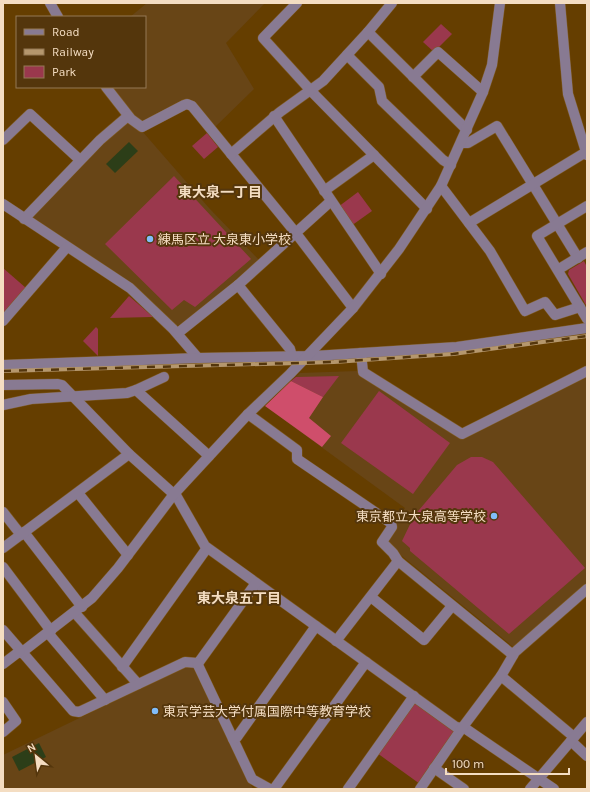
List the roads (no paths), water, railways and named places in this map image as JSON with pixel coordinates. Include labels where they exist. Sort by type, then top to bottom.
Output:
[{"type":"street","points":[[50,3],[57,16]]},
{"type":"street","points":[[297,3],[263,37],[310,90],[426,209]]},
{"type":"street","points":[[231,154],[274,116],[323,81],[368,32],[392,3]]},
{"type":"street","points":[[3,664],[78,610],[128,555],[174,494],[248,414],[354,308],[381,274],[441,186],[462,143],[484,92],[492,65],[500,3]]},
{"type":"street","points":[[469,224],[532,184],[586,154],[568,94],[560,3]]},
{"type":"street","points":[[368,32],[467,130]]},
{"type":"street","points":[[413,78],[438,52],[484,92]]},
{"type":"street","points":[[347,55],[379,87],[382,101],[443,160],[451,165]]},
{"type":"street","points":[[107,88],[128,116],[142,126],[145,126],[184,105],[190,105],[295,232],[354,308]]},
{"type":"street","points":[[3,140],[30,114],[80,160]]},
{"type":"street","points":[[24,219],[80,160],[128,116]]},
{"type":"street","points":[[274,116],[381,274]]},
{"type":"street","points":[[462,143],[468,143],[497,126],[578,258]]},
{"type":"street","points":[[324,191],[374,155]]},
{"type":"street","points":[[441,186],[498,263],[525,311],[545,302],[555,316],[580,306]]},
{"type":"street","points":[[178,333],[238,285],[331,201]]},
{"type":"street","points":[[3,204],[130,288],[178,333],[198,358]]},
{"type":"street","points":[[587,206],[537,236],[555,266],[559,269],[587,319]]},
{"type":"street","points":[[3,321],[67,247]]},
{"type":"street","points":[[559,269],[587,252]]},
{"type":"street","points":[[238,285],[290,349],[292,356]]},
{"type":"street","points":[[3,365],[198,358],[306,357],[458,347],[587,328]]},
{"type":"street","points":[[361,353],[363,372],[462,434],[587,371]]},
{"type":"street","points":[[3,405],[31,399],[74,398],[127,394],[164,377]]},
{"type":"street","points":[[3,385],[60,384],[129,454],[174,494],[207,548],[456,727],[466,729],[540,778],[554,789]]},
{"type":"street","points":[[136,390],[209,456]]},
{"type":"street","points":[[248,414],[297,450],[298,459],[391,523],[392,527],[382,542],[393,553],[398,561],[512,655]]},
{"type":"street","points":[[3,548],[129,454]]},
{"type":"street","points":[[78,493],[128,555]]},
{"type":"street","points":[[3,512],[23,533],[78,610],[122,667],[138,684]]},
{"type":"street","points":[[122,667],[207,548]]},
{"type":"street","points":[[336,641],[398,561]]},
{"type":"street","points":[[3,567],[49,632],[105,700]]},
{"type":"street","points":[[3,630],[20,652],[73,711],[79,712],[185,662],[197,663],[256,583]]},
{"type":"street","points":[[420,789],[462,728],[501,676],[512,655],[587,589]]},
{"type":"street","points":[[371,596],[424,640],[452,606]]},
{"type":"street","points":[[233,739],[237,737],[316,626]]},
{"type":"street","points":[[274,789],[366,662]]},
{"type":"street","points":[[197,663],[252,779],[270,789]]},
{"type":"street","points":[[501,676],[573,739],[587,756]]},
{"type":"street","points":[[348,789],[414,696]]},
{"type":"street","points":[[3,702],[16,721],[3,732]]},
{"type":"street","points":[[530,789],[587,722]]},
{"type":"street","points":[[434,768],[464,789]]},
{"type":"railway","points":[[3,371],[334,362],[453,354],[587,336]]},
{"type":"place","name":"練馬区立 大泉東小学校","points":[[150,239]]},
{"type":"place","name":"東京都立大泉高等学校","points":[[494,516]]},
{"type":"place","name":"東京学芸大学付属国際中等教育学校","points":[[155,711]]},
{"type":"district","name":"東大泉一丁目","points":[[220,192]]},
{"type":"district","name":"東大泉五丁目","points":[[239,598]]}]
